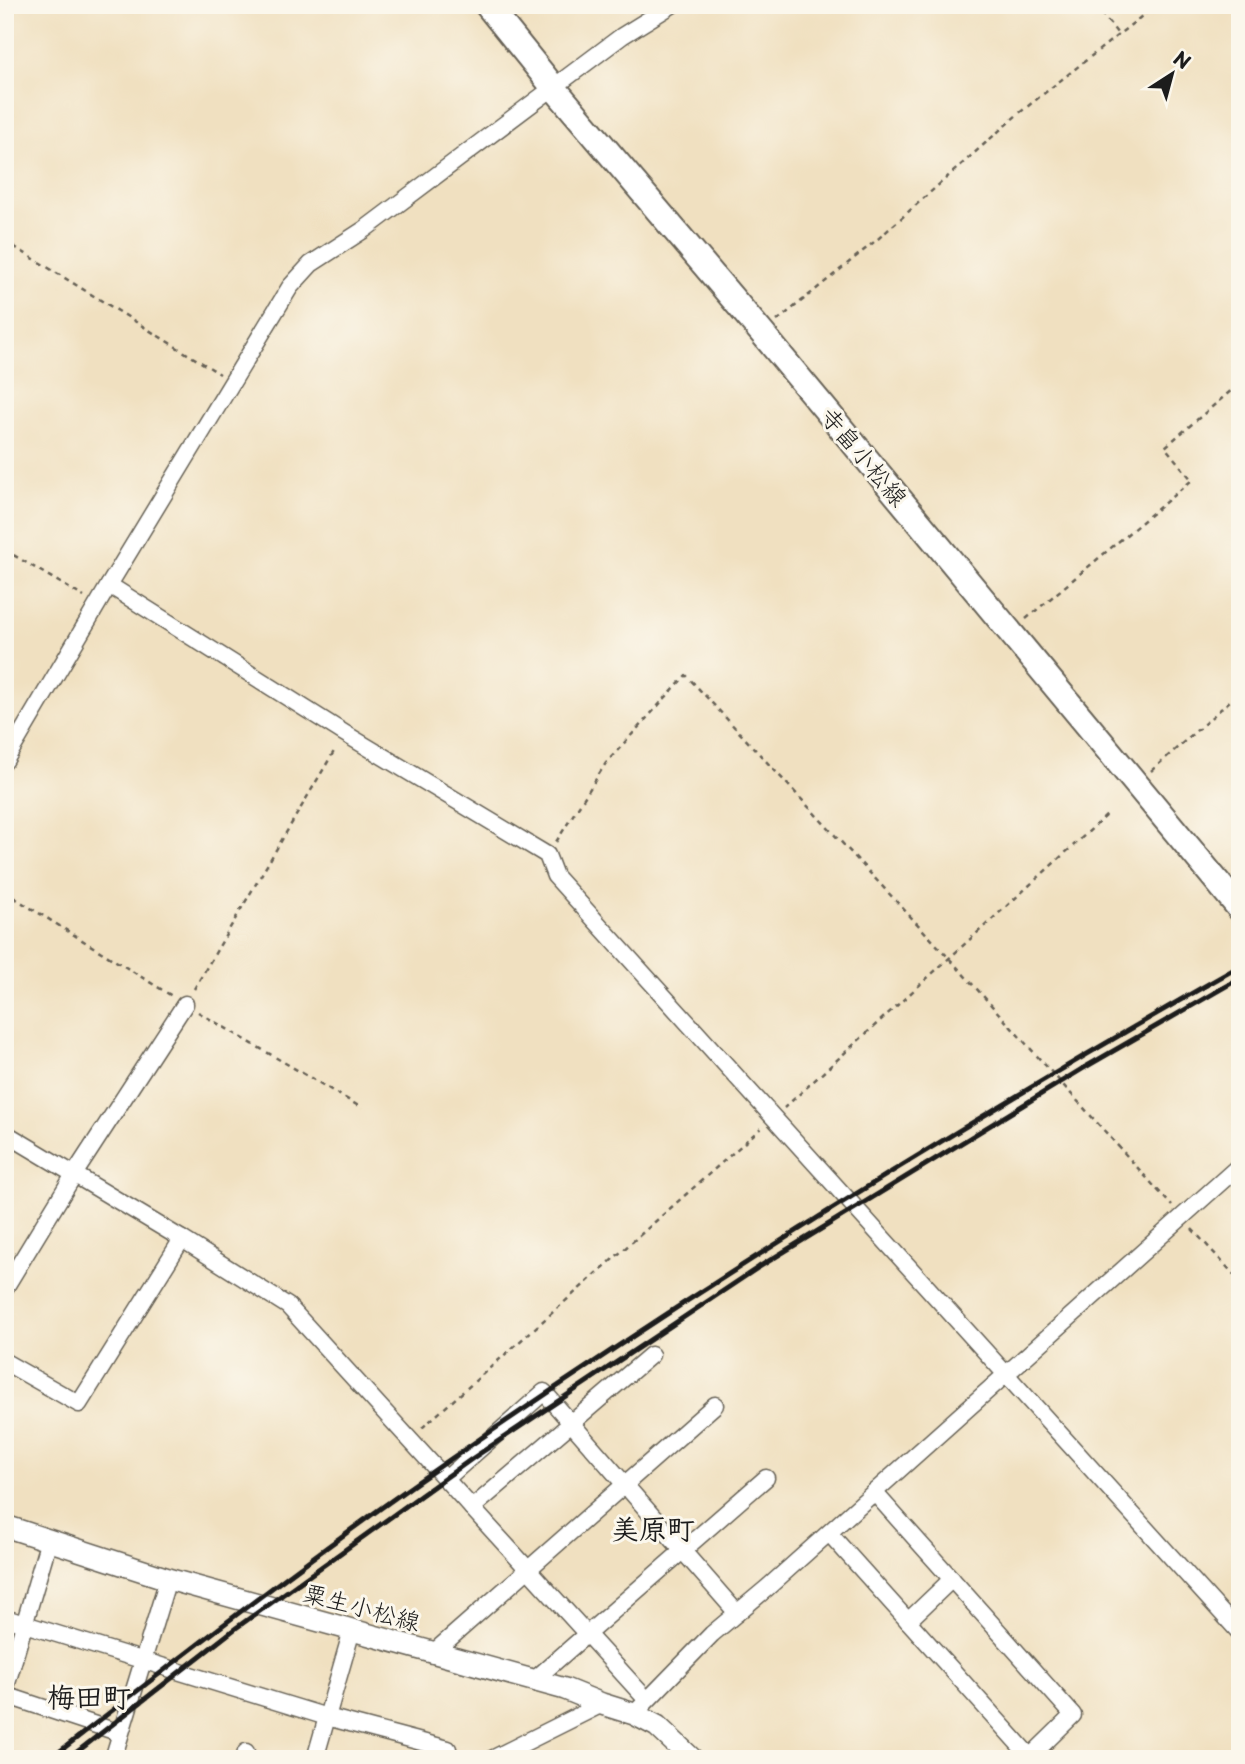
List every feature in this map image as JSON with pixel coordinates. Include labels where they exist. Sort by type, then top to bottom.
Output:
[{"type":"main road","name":"寺畠小松線","points":[[487,5],[1240,909]]},
{"type":"main road","name":"粟生小松線","points":[[5,1526],[168,1579],[565,1689],[602,1704],[640,1707],[692,1759]]},
{"type":"street","points":[[5,761],[290,287],[312,264],[365,229],[622,36],[672,5]]},
{"type":"street","points":[[109,584],[344,733],[547,855],[555,876],[1240,1633]]},
{"type":"street","points":[[5,1288],[75,1173],[185,1004]]},
{"type":"street","points":[[5,1133],[75,1173],[288,1306],[587,1634],[640,1707],[712,1634],[830,1533],[1240,1165]]},
{"type":"street","points":[[5,1362],[79,1404],[182,1239]]},
{"type":"street","points":[[472,1508],[651,1356]]},
{"type":"street","points":[[446,1479],[544,1392],[737,1613]]},
{"type":"street","points":[[433,1653],[715,1405]]},
{"type":"street","points":[[533,1681],[766,1478]]},
{"type":"street","points":[[830,1533],[1031,1758],[1073,1715],[874,1492]]},
{"type":"street","points":[[5,1690],[49,1540]]},
{"type":"street","points":[[113,1759],[168,1579]]},
{"type":"street","points":[[908,1620],[952,1579]]},
{"type":"street","points":[[5,1618],[327,1717],[448,1749]]},
{"type":"street","points":[[316,1759],[352,1630]]},
{"type":"street","points":[[5,1695],[121,1733]]},
{"type":"street","points":[[492,1759],[602,1704]]},
{"type":"path","points":[[1095,5],[1118,34]]},
{"type":"path","points":[[762,333],[879,238],[1018,114],[1118,34],[1132,27],[1156,5]]},
{"type":"path","points":[[5,241],[233,382]]},
{"type":"path","points":[[1011,631],[1192,480],[1165,447],[1240,383]]},
{"type":"path","points":[[5,550],[97,605]]},
{"type":"path","points":[[547,855],[606,763],[686,675],[948,957],[1240,1281]]},
{"type":"path","points":[[1137,783],[1240,692]]},
{"type":"path","points":[[185,1004],[344,733]]},
{"type":"path","points":[[409,1439],[772,1118],[1107,815]]},
{"type":"path","points":[[5,892],[185,1004],[362,1108]]},
{"type":"railway","points":[[50,1759],[310,1559],[565,1381],[850,1197],[1240,966]]},
{"type":"railway","points":[[68,1759],[236,1628],[473,1458],[759,1267],[1082,1069],[1240,978]]},
{"type":"district","name":"美原町","points":[[653,1527]]},
{"type":"district","name":"梅田町","points":[[89,1695]]}]
